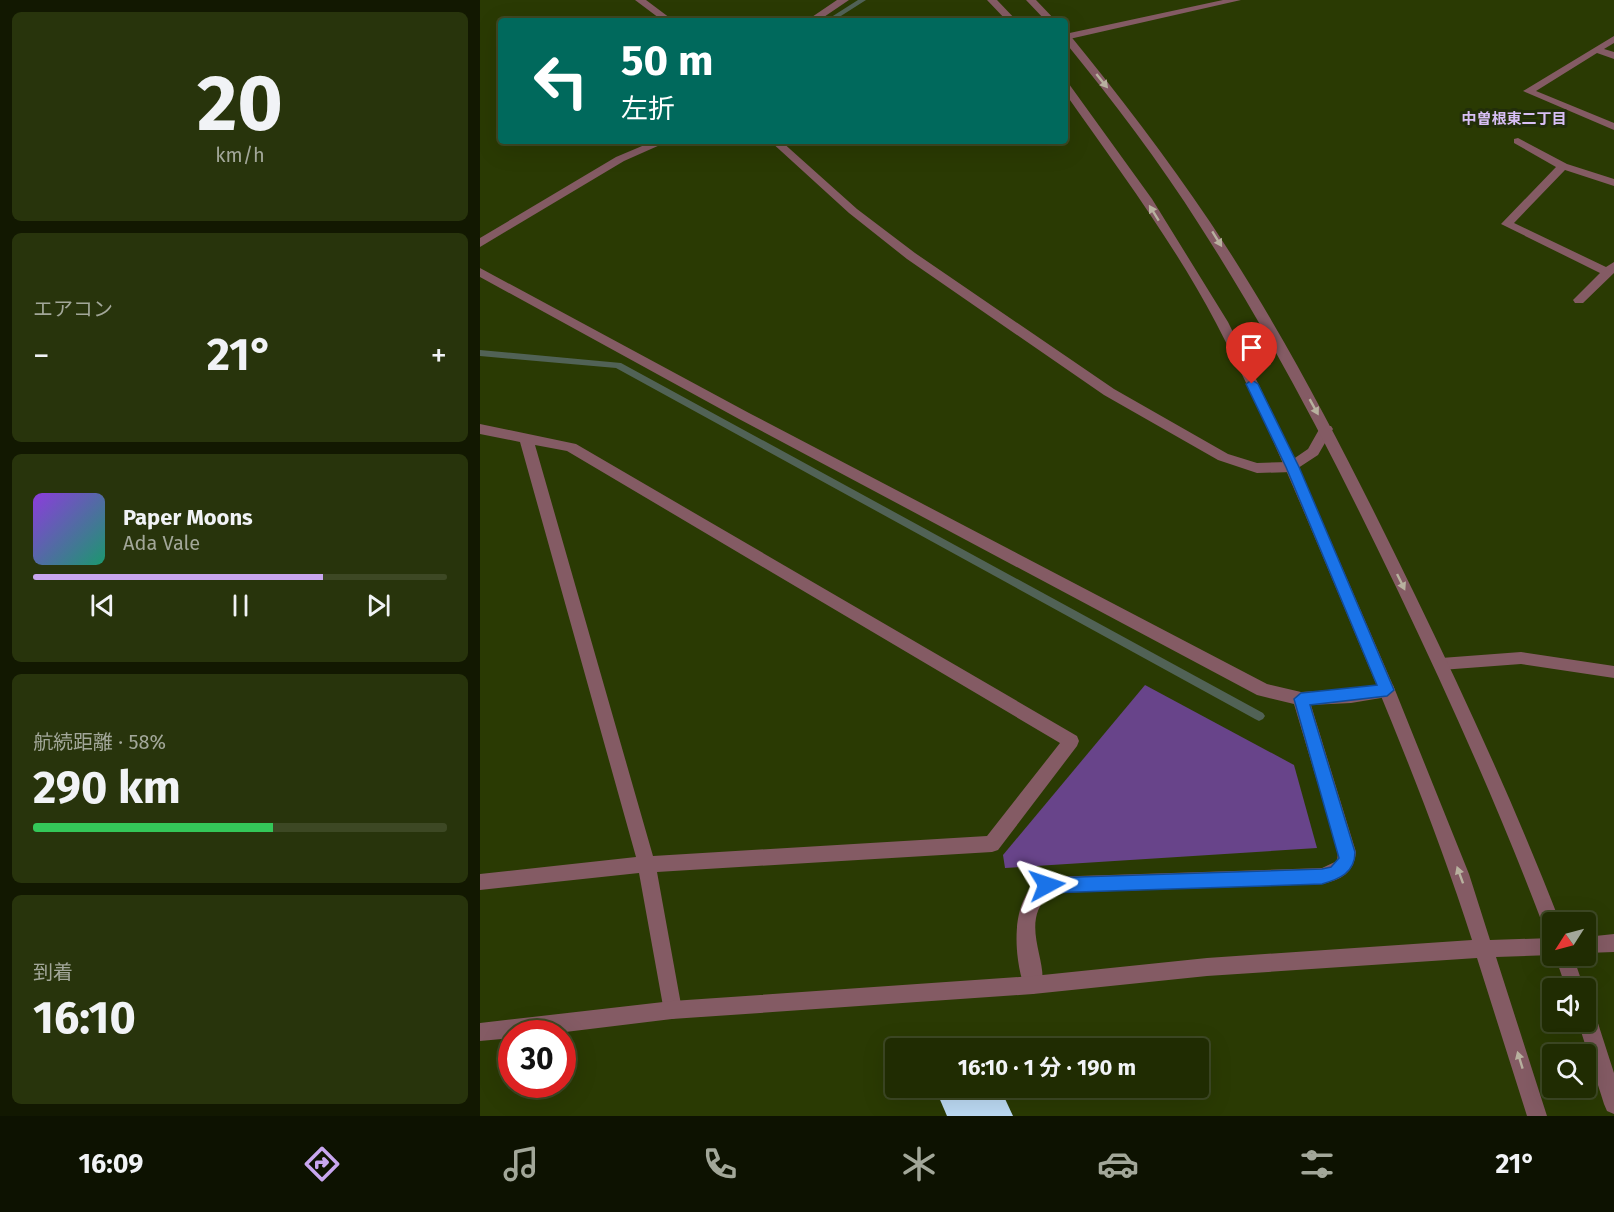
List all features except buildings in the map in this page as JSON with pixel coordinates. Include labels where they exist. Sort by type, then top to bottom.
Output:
[{"type":"street","points":[[640,0],[665,18]]},
{"type":"street","points":[[816,18],[844,0]]},
{"type":"street","points":[[992,0],[1009,18]]},
{"type":"street","points":[[1031,0],[1048,18]]},
{"type":"street","points":[[1068,35],[1236,0]]},
{"type":"street","points":[[1614,39],[1528,91],[1614,127]]},
{"type":"street","points":[[1068,40],[1127,111],[1212,232],[1266,320],[1326,429],[1441,664],[1531,867],[1547,912]]},
{"type":"street","points":[[1596,49],[1614,56]]},
{"type":"street","points":[[1068,90],[1146,199],[1222,321],[1292,467],[1387,690],[1460,874],[1537,1116]]},
{"type":"street","points":[[1518,141],[1563,166],[1614,183]]},
{"type":"street","points":[[480,243],[620,159],[657,144]]},
{"type":"street","points":[[778,144],[853,211],[910,256],[1109,392],[1224,457],[1257,468],[1292,467],[1313,452],[1326,429]]},
{"type":"street","points":[[1563,166],[1507,224],[1611,269],[1579,300]]},
{"type":"street","points":[[480,272],[744,416],[1263,690],[1301,699],[1352,696],[1387,690]]},
{"type":"street","points":[[480,429],[571,447],[1071,741],[992,844],[618,866],[480,882]]},
{"type":"street","points":[[526,437],[647,866],[672,1010]]},
{"type":"street","points":[[1441,664],[1521,658],[1614,672]]},
{"type":"street","points":[[1033,985],[1026,912],[1030,900],[1047,885],[1322,876],[1342,868],[1347,861],[1347,852],[1301,699]]},
{"type":"street","points":[[1596,944],[1614,943]]},
{"type":"street","points":[[480,1032],[672,1010],[1033,985],[1207,967],[1484,948],[1542,946]]},
{"type":"street","points":[[1591,1032],[1614,1104]]},
{"type":"shaded area","points":[[1145,685],[1294,765],[1317,848],[1005,868],[1003,855]]},
{"type":"waterway","points":[[833,18],[863,0]]},
{"type":"waterway","points":[[480,353],[618,365],[1259,716]]},
{"type":"district","name":"中曽根東二丁目","points":[[1514,119]]},
{"type":"route","points":[[1047,885],[1322,876],[1336,873],[1347,861],[1347,852],[1301,699],[1352,696],[1387,690],[1292,467],[1252,384]]}]
